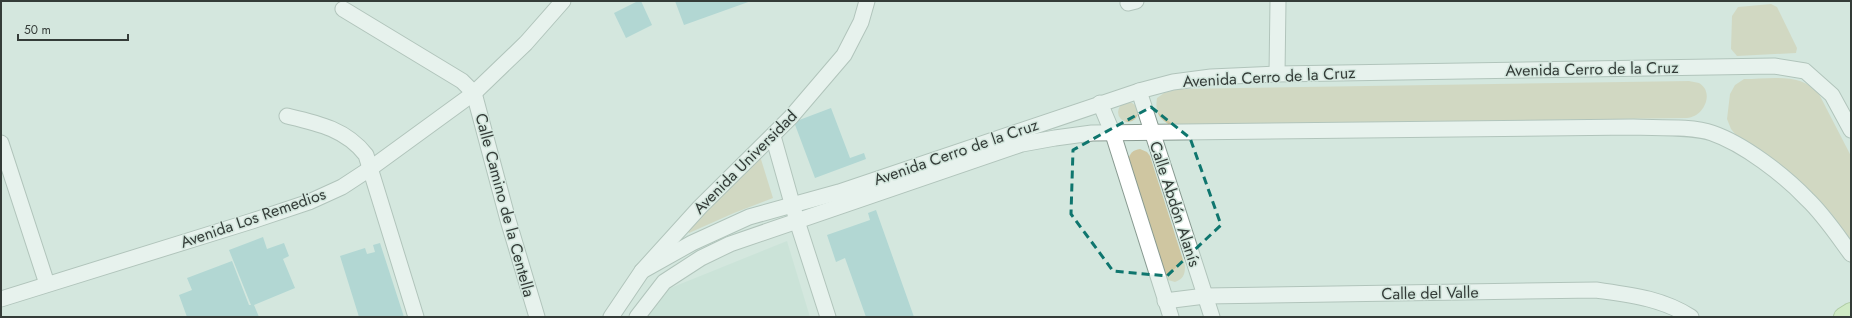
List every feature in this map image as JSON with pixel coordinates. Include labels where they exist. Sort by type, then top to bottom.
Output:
[{"type":"main road","points":[[1844,317],[1851,312]]},
{"type":"street","name":"Avenida Los Remedios","points":[[1,299],[309,202],[342,187],[371,168],[474,93],[526,43],[563,1]]},
{"type":"street","name":"Avenida Universidad","points":[[611,317],[642,271],[700,207],[791,117],[844,55],[861,22],[867,1]]},
{"type":"street","points":[[1277,74],[1278,1]]},
{"type":"street","points":[[343,9],[462,81],[474,93]]},
{"type":"street","name":"Avenida Cerro de la Cruz","points":[[642,271],[692,243],[749,217],[840,192],[1139,91],[1173,82],[1210,77],[1277,74],[1774,66],[1805,71],[1832,94],[1851,130]]},
{"type":"street","name":"Calle Abdón Alanís","points":[[1139,91],[1212,317]]},
{"type":"street","name":"Calle Camino de la Centella","points":[[474,93],[512,235],[537,317]]},
{"type":"street","points":[[1100,103],[1113,134],[1171,317]]},
{"type":"street","points":[[287,116],[323,124],[339,132],[360,146],[366,155],[416,317]]},
{"type":"street","name":"Avenida Cerro de la Cruz","points":[[637,317],[664,282],[701,258],[730,244],[1022,144],[1092,133],[1113,134],[1152,132],[1633,127],[1679,128],[1712,133],[1756,157],[1807,198],[1828,222],[1851,254]]},
{"type":"street","points":[[772,136],[797,221],[828,317]]},
{"type":"street","points":[[1,143],[46,284]]},
{"type":"street","name":"Calle del Valle","points":[[1165,301],[1205,296],[1596,290],[1643,297],[1667,304],[1691,317]]},
{"type":"highlighted area","points":[[1151,107],[1190,138],[1221,225],[1167,276],[1113,271],[1071,214],[1073,150]]},
{"type":"shaded area","points":[[1771,4],[1777,7],[1797,48],[1796,53],[1737,56],[1731,49],[1732,16],[1738,7]]},
{"type":"shaded area","points":[[1784,78],[1804,82],[1819,94],[1851,156],[1851,241],[1830,212],[1800,182],[1739,139],[1731,129],[1727,119],[1730,94],[1735,85],[1744,79]]},
{"type":"shaded area","points":[[1689,81],[1699,83],[1704,87],[1707,98],[1702,109],[1698,113],[1693,117],[1687,118],[1170,125],[1160,117],[1156,107],[1157,98],[1164,93],[1178,89]]},
{"type":"shaded area","points":[[1128,102],[1135,105],[1138,112],[1135,119],[1128,122],[1121,119],[1118,112],[1121,105]]},
{"type":"shaded area","points":[[1140,149],[1147,152],[1150,156],[1185,266],[1183,276],[1180,280],[1175,282],[1168,280],[1165,276],[1128,160],[1132,152]]},
{"type":"shaded area","points":[[757,156],[760,156],[773,198],[689,233],[687,231]]},
{"type":"shaded area","points":[[787,241],[810,317],[644,317],[663,291]]},
{"type":"building","points":[[638,1],[641,1],[652,25],[626,38],[614,13]]},
{"type":"building","points":[[675,1],[751,1],[684,25]]},
{"type":"building","points":[[831,108],[850,158],[864,153],[866,159],[815,178],[794,122]]},
{"type":"building","points":[[876,210],[914,317],[866,317],[845,258],[836,262],[827,235],[870,220],[868,213]]},
{"type":"building","points":[[263,237],[267,249],[284,243],[289,256],[283,259],[295,288],[254,305],[259,317],[187,317],[179,295],[192,290],[187,278],[232,261],[249,305],[251,305],[229,250]]},
{"type":"building","points":[[380,243],[404,317],[359,317],[340,256],[365,248],[367,254],[375,252],[373,245]]}]
